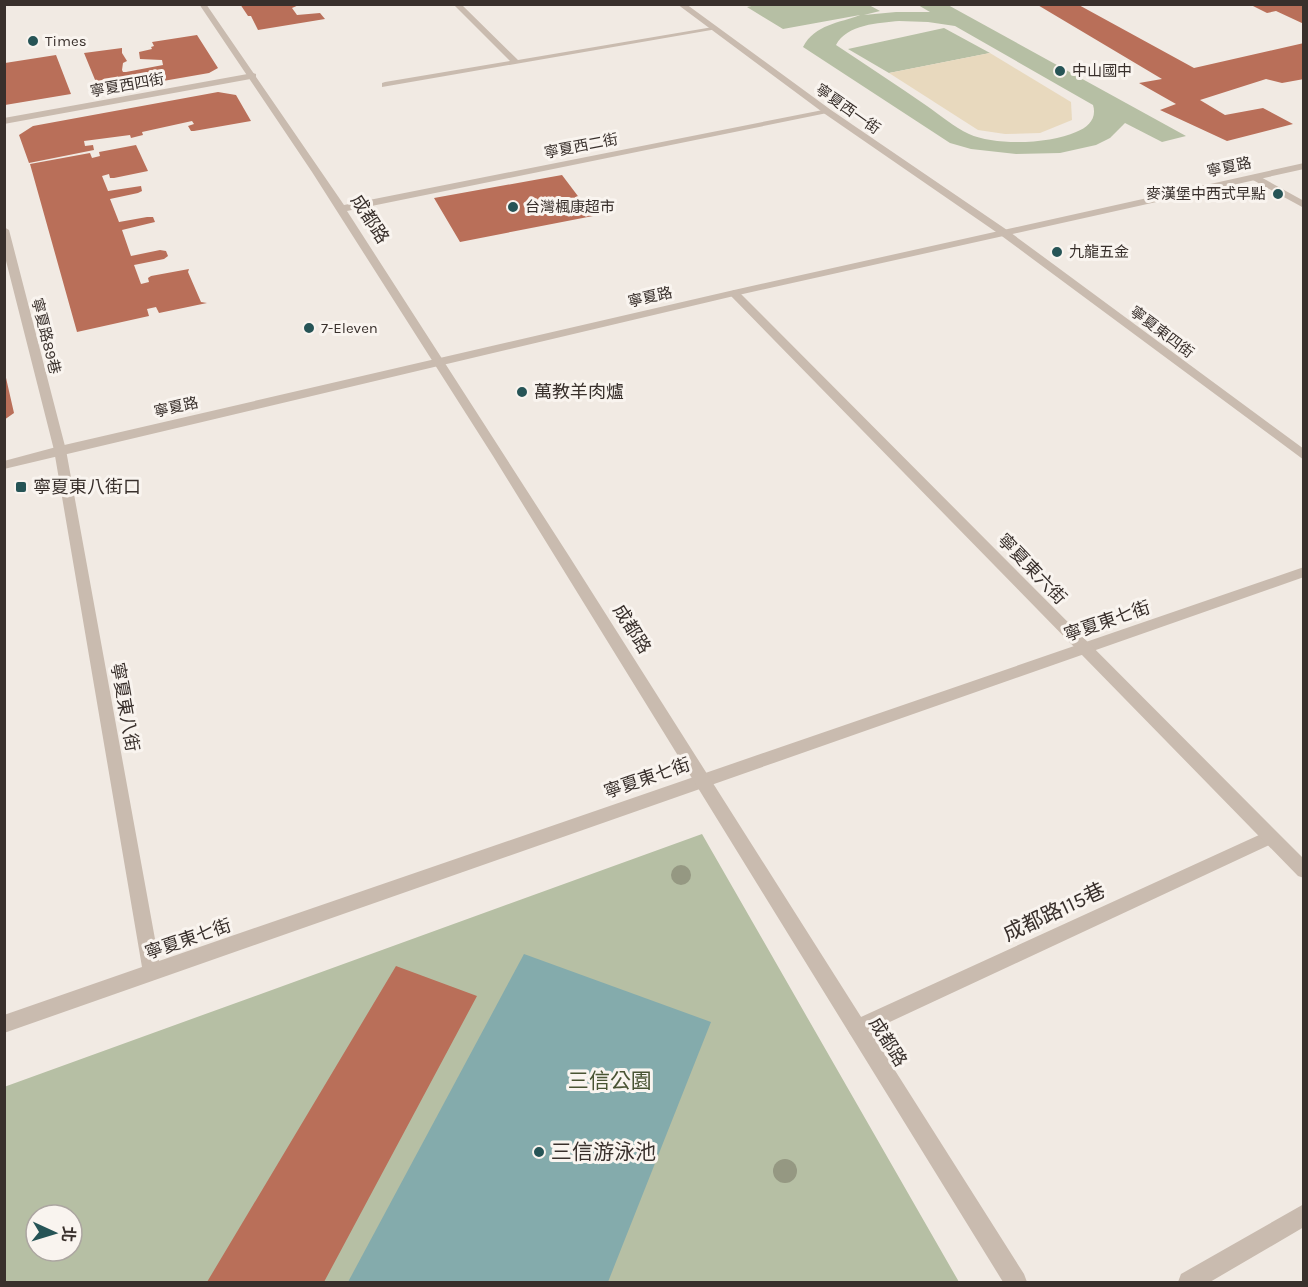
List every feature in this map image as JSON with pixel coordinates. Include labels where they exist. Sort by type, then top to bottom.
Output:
[{"type":"street","name":"成都路","points":[[202,4],[254,75],[704,779],[1016,1282]]},
{"type":"street","points":[[456,4],[514,62]]},
{"type":"street","name":"寧夏西一街","points":[[680,4],[828,112],[1004,232]]},
{"type":"street","points":[[385,85],[713,29]]},
{"type":"street","name":"寧夏西四街","points":[[4,121],[254,75]]},
{"type":"street","name":"寧夏西二街","points":[[340,209],[828,112]]},
{"type":"street","name":"寧夏路","points":[[4,465],[734,293],[1304,166]]},
{"type":"street","points":[[1254,177],[1304,205]]},
{"type":"street","name":"寧夏東四街","points":[[1004,232],[1304,456]]},
{"type":"street","name":"寧夏路89巷","points":[[5,236],[60,450]]},
{"type":"street","name":"寧夏東六街","points":[[734,293],[1304,871]]},
{"type":"street","name":"寧夏東八街","points":[[60,450],[152,972]]},
{"type":"street","name":"寧夏東七街","points":[[4,1024],[1304,572]]},
{"type":"street","name":"成都路115巷","points":[[857,1028],[1270,837]]},
{"type":"street","points":[[1189,1282],[1304,1215]]},
{"type":"green space","points":[[760,4],[869,5],[880,11],[864,15],[930,12],[918,5],[948,5],[1186,136],[1162,142],[1125,123],[1110,138],[1096,145],[1060,153],[1016,154],[971,149],[950,143],[803,47],[814,33],[821,29],[860,15],[783,29],[747,7]],"holes":[[[899,21],[955,26],[1093,105],[1094,114],[1091,122],[1081,130],[1052,139],[1007,142],[980,138],[958,128],[836,45],[848,33],[864,26]]]},
{"type":"green space","points":[[944,28],[990,53],[889,73],[848,49]]},
{"type":"green space","name":"三信公園","points":[[702,834],[959,1282],[5,1282],[4,1087]]},
{"type":"sand","points":[[990,53],[1071,102],[1072,120],[1040,133],[1005,134],[978,130],[889,73]]},
{"type":"water","name":"三信游泳池","points":[[524,954],[711,1022],[608,1282],[348,1282]]},
{"type":"building","points":[[240,4],[301,4],[292,8],[297,15],[320,13],[325,19],[258,30],[251,16],[248,16]]},
{"type":"building","points":[[1036,4],[1077,4],[1194,68],[1304,43],[1304,79],[1282,83],[1266,79],[1200,100],[1225,115],[1263,108],[1293,124],[1227,141],[1160,110],[1176,104],[1139,83],[1162,79]]},
{"type":"building","points":[[1249,4],[1304,4],[1304,24],[1276,11],[1267,13]]},
{"type":"building","points":[[197,35],[218,68],[209,73],[100,92],[84,53],[122,48],[127,61],[123,63],[122,70],[126,72],[163,65],[162,60],[140,59],[139,52],[152,49],[151,47],[154,46],[152,42]]},
{"type":"building","points":[[56,55],[71,94],[5,105],[5,63]]},
{"type":"building","points":[[218,92],[236,95],[251,121],[191,131],[188,126],[194,124],[192,121],[142,132],[143,135],[131,138],[130,135],[84,141],[85,146],[93,145],[94,150],[29,163],[19,135],[33,126]]},
{"type":"building","points":[[136,145],[148,171],[114,178],[110,178],[109,174],[102,176],[108,191],[141,186],[142,191],[138,193],[110,199],[119,222],[153,217],[155,222],[122,230],[131,256],[160,250],[166,251],[168,256],[164,259],[134,265],[141,284],[149,282],[148,278],[151,276],[189,269],[188,272],[201,302],[207,303],[159,313],[156,307],[147,309],[149,316],[77,332],[30,164],[90,153],[92,158],[100,156],[99,152]]},
{"type":"building","name":"台灣楓康超市","points":[[562,175],[593,216],[460,242],[434,198]]},
{"type":"building","points":[[4,369],[14,413],[4,420]]},
{"type":"building","points":[[396,966],[477,996],[324,1282],[207,1282]]},
{"type":"place","name":"Times","points":[[33,41]]},
{"type":"place","name":"中山國中","points":[[1060,71]]},
{"type":"place","name":"麥漢堡中西式早點","points":[[1278,194]]},
{"type":"place","name":"台灣楓康超市","points":[[513,207]]},
{"type":"place","name":"九龍五金","points":[[1057,252]]},
{"type":"place","name":"7-Eleven","points":[[309,328]]},
{"type":"place","name":"萬教羊肉爐","points":[[522,392]]},
{"type":"place","name":"寧夏東八街口","points":[[21,487]]},
{"type":"place","name":"三信游泳池","points":[[539,1152]]}]
